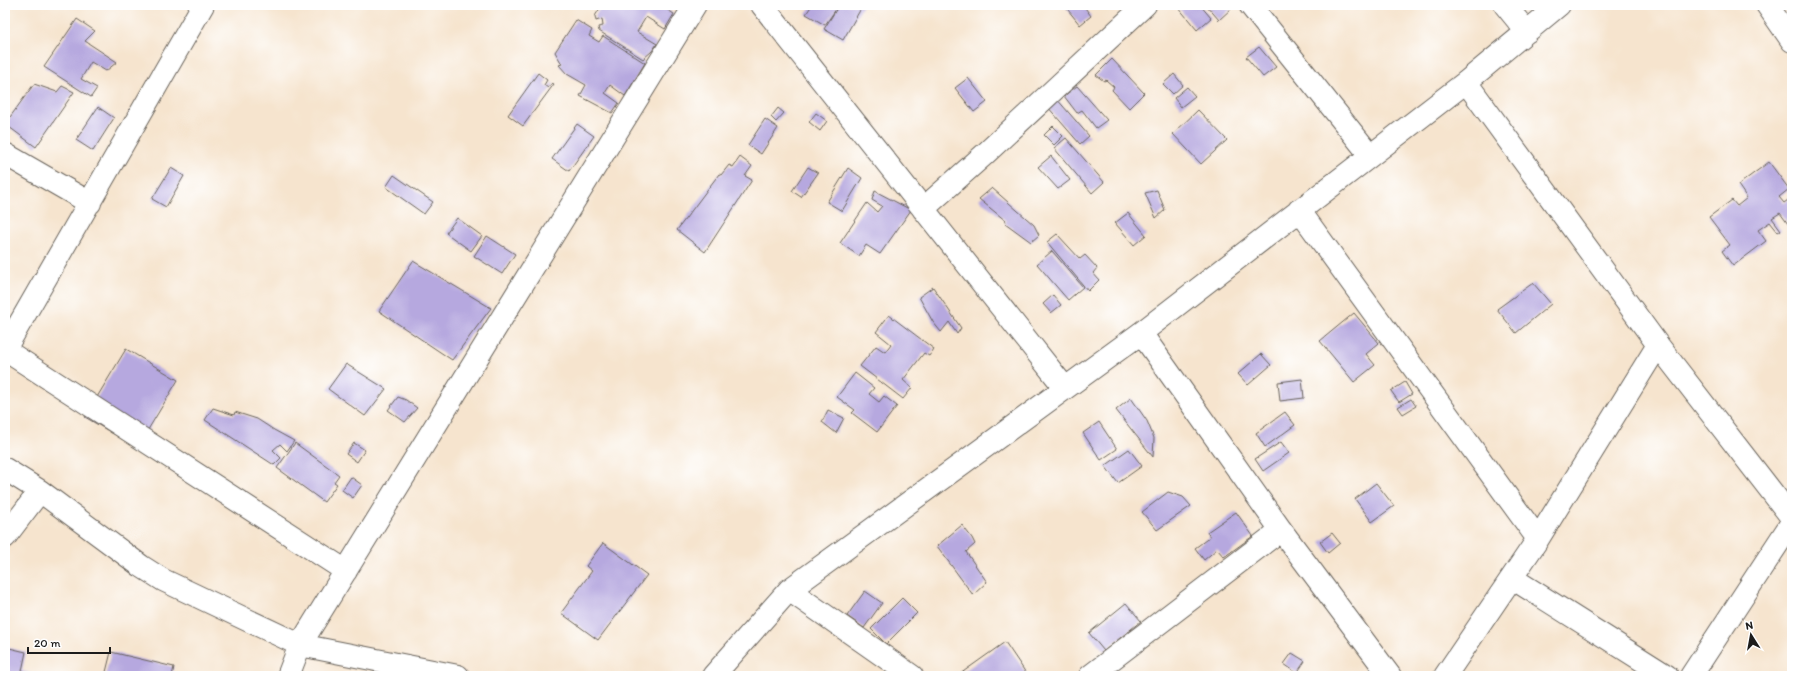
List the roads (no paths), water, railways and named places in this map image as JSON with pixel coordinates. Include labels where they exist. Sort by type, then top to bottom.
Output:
[{"type":"street","points":[[203,5],[5,349],[346,571]]},
{"type":"street","points":[[291,674],[300,645],[695,5]]},
{"type":"street","points":[[762,5],[1065,388]]},
{"type":"street","points":[[923,209],[985,154],[1144,5]]},
{"type":"street","points":[[1250,5],[1370,155]]},
{"type":"street","points":[[1505,5],[1527,32]]},
{"type":"street","points":[[713,676],[789,590],[1141,333],[1466,82],[1559,5]]},
{"type":"street","points":[[1766,5],[1792,41]]},
{"type":"street","points":[[1466,82],[1658,345],[1792,518]]},
{"type":"street","points":[[5,154],[90,203]]},
{"type":"street","points":[[1299,210],[1538,539]]},
{"type":"street","points":[[1141,333],[1281,530],[1390,676]]},
{"type":"street","points":[[1445,676],[1538,539],[1658,345]]},
{"type":"street","points":[[5,469],[40,491],[141,566],[163,580],[300,645],[458,676]]},
{"type":"street","points":[[5,536],[40,491]]},
{"type":"street","points":[[1691,676],[1792,522]]},
{"type":"street","points":[[1090,676],[1281,530]]},
{"type":"street","points":[[1512,578],[1667,676]]},
{"type":"street","points":[[789,590],[912,676]]}]
